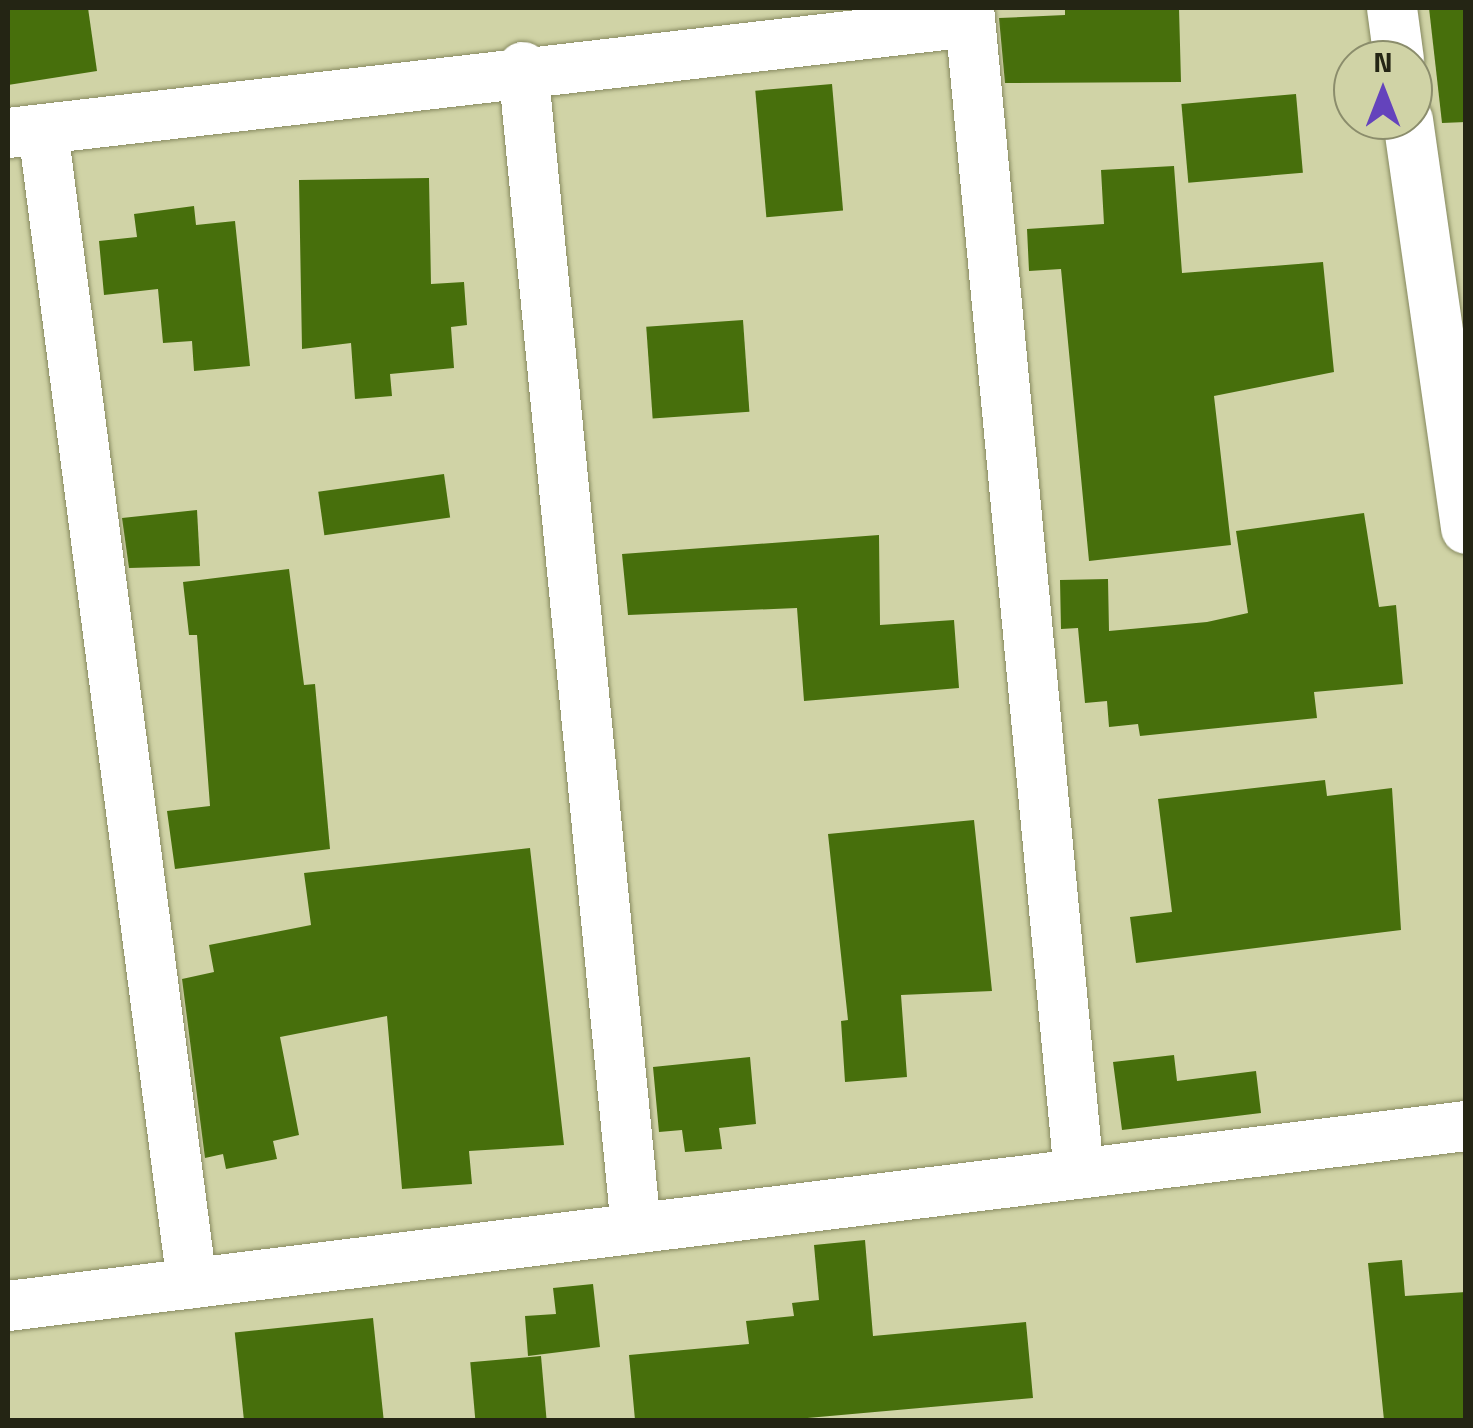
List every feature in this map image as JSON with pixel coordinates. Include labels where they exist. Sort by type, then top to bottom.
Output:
[{"type":"street","points":[[1392,8],[1396,40]]},
{"type":"street","points":[[192,1284],[26,131],[523,67],[970,15],[1080,1174]]},
{"type":"street","points":[[523,67],[636,1228]]},
{"type":"street","points":[[1411,140],[1466,528]]},
{"type":"street","points":[[8,1306],[1466,1126]]},
{"type":"building","points":[[8,8],[88,8],[97,71],[8,85]]},
{"type":"building","points":[[1065,8],[1179,8],[1181,82],[1005,83],[999,18],[1065,15]]},
{"type":"building","points":[[1429,8],[1466,8],[1466,122],[1442,123]]},
{"type":"building","points":[[832,84],[843,211],[766,217],[755,91]]},
{"type":"building","points":[[1296,94],[1303,173],[1188,183],[1181,104]]},
{"type":"building","points":[[1174,166],[1182,273],[1323,262],[1334,372],[1214,396],[1231,545],[1089,561],[1061,269],[1029,271],[1027,229],[1104,224],[1101,170]]},
{"type":"building","points":[[429,178],[431,284],[464,282],[467,325],[451,327],[454,368],[390,374],[392,396],[355,399],[351,343],[302,349],[299,180]]},
{"type":"building","points":[[194,206],[196,225],[235,221],[250,366],[194,371],[192,341],[163,343],[158,289],[104,295],[99,241],[137,237],[134,214]]},
{"type":"building","points":[[743,320],[749,412],[653,419],[646,327]]},
{"type":"building","points":[[444,474],[450,518],[324,535],[318,492]]},
{"type":"building","points":[[197,510],[200,566],[129,568],[122,518]]},
{"type":"building","points":[[1364,513],[1379,607],[1396,605],[1403,684],[1314,692],[1317,718],[1140,736],[1138,724],[1109,727],[1107,701],[1085,703],[1078,628],[1061,629],[1060,580],[1108,579],[1109,631],[1207,622],[1248,613],[1236,531]]},
{"type":"building","points":[[879,535],[880,625],[954,620],[959,688],[804,701],[797,608],[628,615],[622,554]]},
{"type":"building","points":[[289,569],[304,685],[315,684],[330,849],[175,869],[167,811],[210,806],[197,635],[189,635],[183,582]]},
{"type":"building","points":[[1325,780],[1327,796],[1392,788],[1401,930],[1136,963],[1130,917],[1172,912],[1158,799]]},
{"type":"building","points":[[974,820],[992,991],[901,995],[907,1077],[845,1082],[841,1021],[848,1020],[828,834]]},
{"type":"building","points":[[530,848],[564,1145],[469,1151],[472,1184],[402,1189],[387,1016],[280,1037],[299,1135],[273,1141],[277,1159],[226,1169],[223,1154],[205,1158],[182,979],[214,972],[209,945],[311,925],[304,873]]},
{"type":"building","points":[[1174,1055],[1177,1081],[1256,1071],[1261,1113],[1122,1130],[1113,1062]]},
{"type":"building","points":[[750,1057],[756,1124],[719,1128],[722,1149],[685,1152],[682,1130],[659,1132],[653,1067]]},
{"type":"building","points":[[865,1240],[873,1336],[1026,1322],[1033,1398],[785,1420],[635,1420],[629,1355],[749,1344],[746,1321],[794,1316],[792,1303],[819,1300],[814,1245]]},
{"type":"building","points":[[1402,1260],[1405,1296],[1466,1292],[1466,1420],[1384,1420],[1368,1263]]},
{"type":"building","points":[[593,1284],[600,1347],[528,1356],[525,1316],[556,1314],[553,1288]]},
{"type":"building","points":[[373,1318],[384,1419],[244,1420],[235,1333]]},
{"type":"building","points":[[541,1356],[547,1420],[475,1420],[470,1362]]}]
